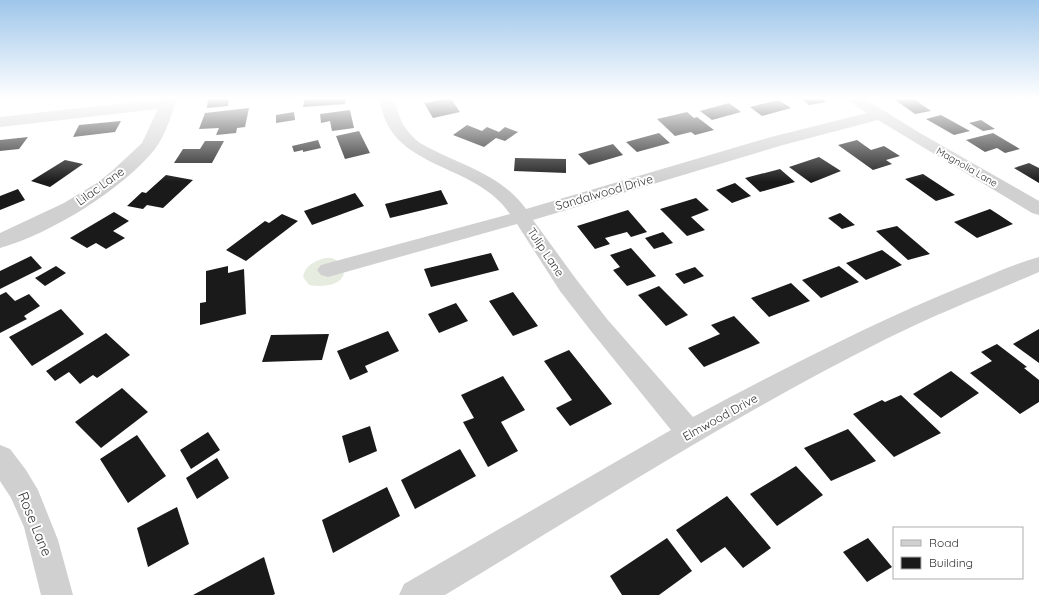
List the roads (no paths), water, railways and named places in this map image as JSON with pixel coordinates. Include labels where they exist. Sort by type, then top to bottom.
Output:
[{"type":"street","name":"Lilac Lane","points":[[0,241],[30,228],[75,205],[121,173],[147,147],[158,127]]},
{"type":"street","name":"Tulip Lane","points":[[396,127],[408,142],[419,150],[468,171],[498,189],[510,200],[577,296],[690,433]]},
{"type":"street","name":"Sandalwood Drive","points":[[328,270],[521,216],[777,141],[833,127]]},
{"type":"street","name":"Magnolia Lane","points":[[900,127],[1039,209]]},
{"type":"street","name":"Elmwood Drive","points":[[415,595],[690,433],[811,366],[880,331],[1039,264]]},
{"type":"street","name":"Rose Lane","points":[[0,458],[20,487],[32,510],[48,553],[57,595]]}]
